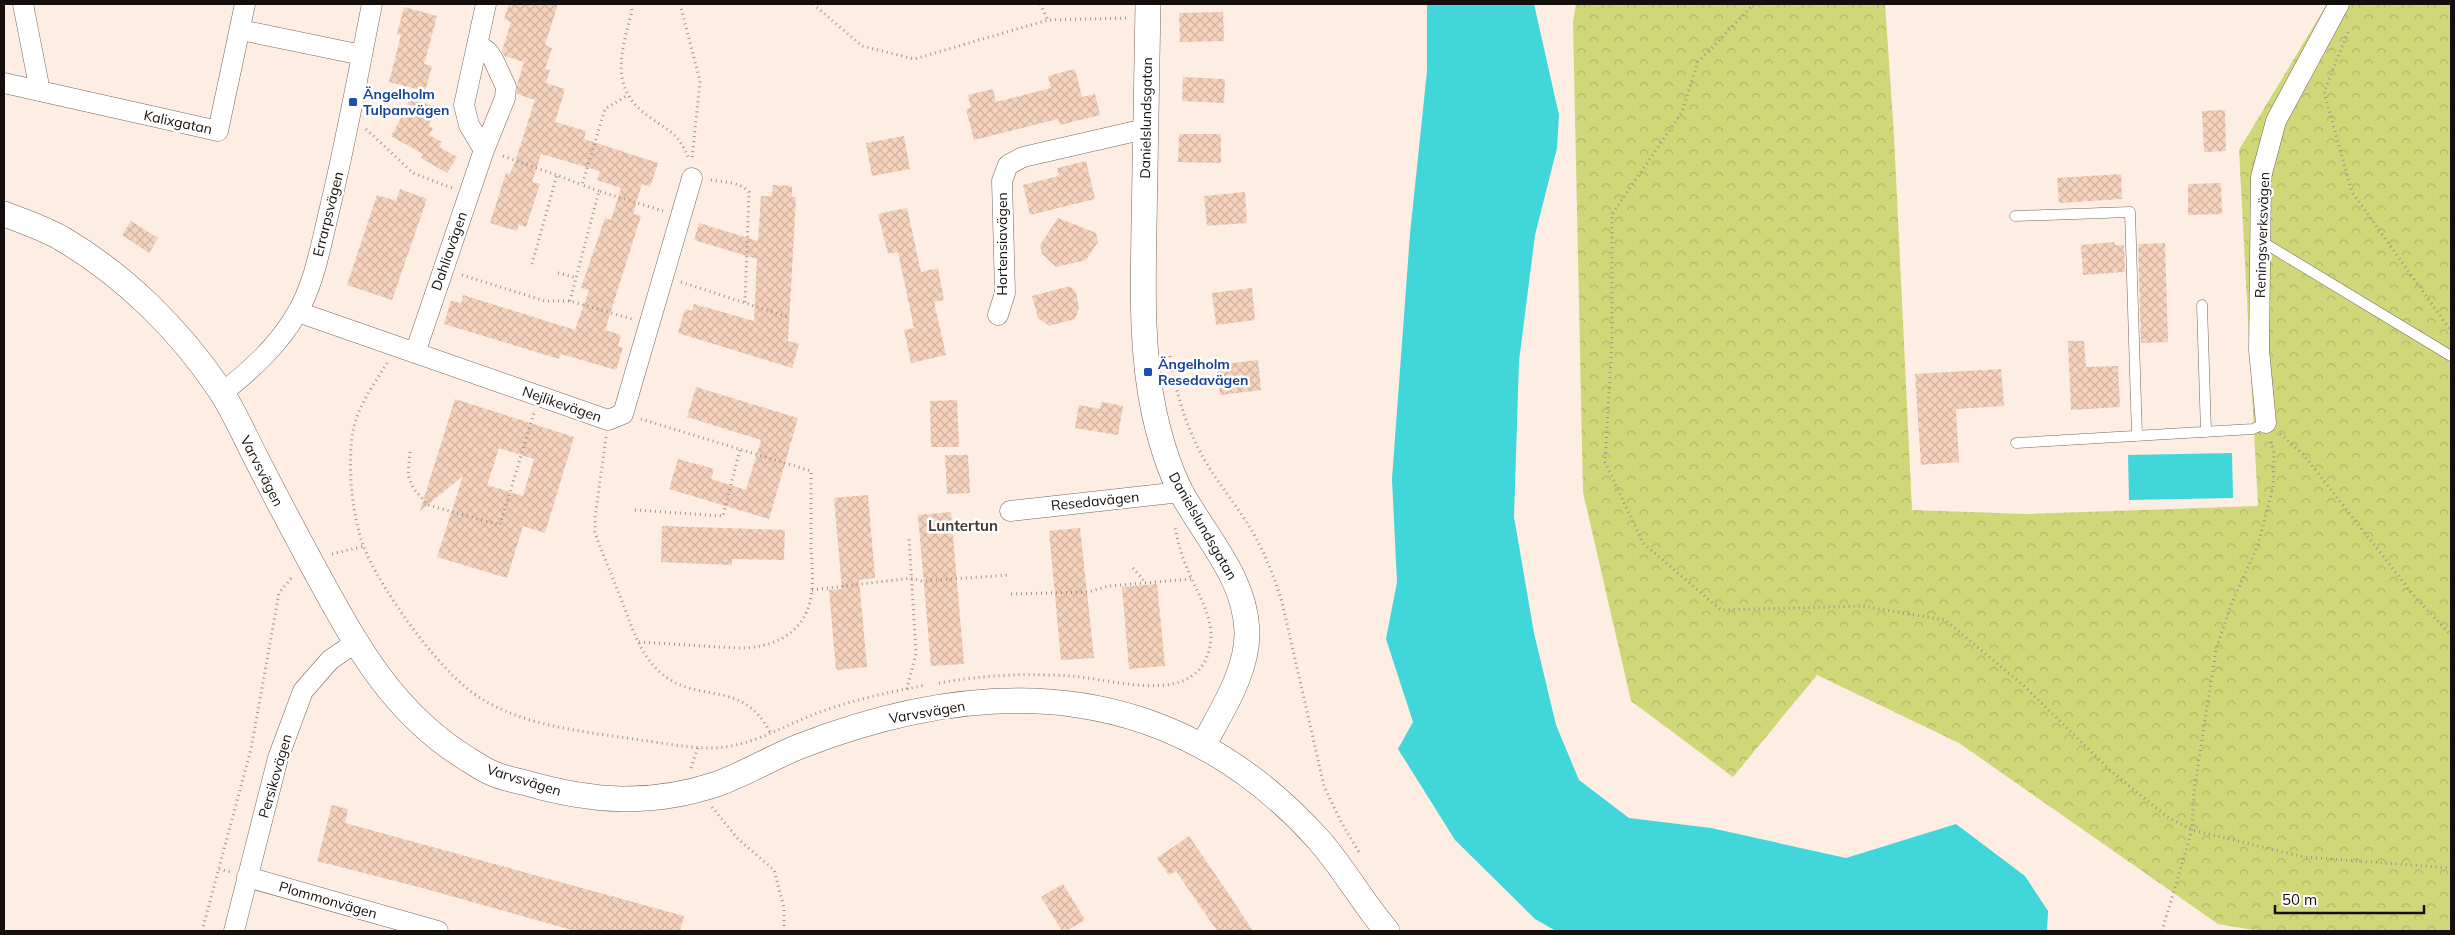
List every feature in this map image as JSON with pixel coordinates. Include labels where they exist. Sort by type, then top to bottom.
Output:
[{"type":"street","points":[[23,4],[40,91]]},
{"type":"street","points":[[246,4],[241,30],[362,55]]},
{"type":"street","name":"Errarpsvägen","points":[[222,393],[250,370],[271,349],[298,312],[314,275],[350,114],[372,4]]},
{"type":"street","points":[[484,150],[469,125],[464,105],[486,4]]},
{"type":"street","name":"Danielslundsgatan","points":[[1148,4],[1143,310],[1148,372],[1154,411],[1164,452],[1181,492],[1236,581],[1245,611],[1247,632],[1245,653],[1238,675],[1203,746]]},
{"type":"street","name":"Reningsverksvägen","points":[[2266,424],[2259,350],[2261,177],[2276,122],[2339,4]]},
{"type":"street","name":"Kalixgatan","points":[[4,83],[218,131],[241,30]]},
{"type":"street","name":"Dahliavägen","points":[[406,350],[443,269],[484,150],[503,102],[506,87],[493,60],[478,44]]},
{"type":"street","name":"Hortensiavägen","points":[[998,315],[1005,293],[1002,181],[1008,164],[1023,157],[1145,129]]},
{"type":"street","name":"Nejlikevägen","points":[[298,312],[539,396],[616,417],[664,276],[691,175]]},
{"type":"street","name":"Varvsvägen","points":[[4,214],[61,239],[124,284],[156,312],[187,345],[222,393],[355,643],[400,703],[426,731],[491,773],[554,791],[614,800],[658,797],[717,784],[780,755],[835,733],[898,715],[955,705],[1016,700],[1081,704],[1156,724],[1203,746]]},
{"type":"street","name":"Resedavägen","points":[[1010,511],[1181,492]]},
{"type":"street","name":"Persikovägen","points":[[234,931],[278,758],[302,691],[330,660],[355,643]]},
{"type":"street","points":[[1203,746],[1265,790],[1300,821],[1329,853],[1387,931]]},
{"type":"street","name":"Plommonvägen","points":[[247,877],[438,931]]},
{"type":"lane","points":[[2015,216],[2130,212],[2137,436]]},
{"type":"lane","points":[[2261,241],[2451,356]]},
{"type":"lane","points":[[2202,305],[2206,432]]},
{"type":"lane","points":[[2016,443],[2253,429],[2266,424]]},
{"type":"path","points":[[631,4],[632,11],[622,48],[620,68],[628,94],[646,115],[674,132],[688,158],[691,175]]},
{"type":"path","points":[[680,4],[700,81],[691,175]]},
{"type":"path","points":[[813,4],[862,46],[914,59],[1048,20],[1113,19]]},
{"type":"path","points":[[1040,4],[1048,20]]},
{"type":"path","points":[[1754,4],[1698,62],[1682,112],[1612,214],[1612,342],[1605,462],[1643,543],[1721,610],[1862,606],[1946,620],[2024,686],[2110,770],[2166,816],[2192,830],[2304,857],[2451,868]]},
{"type":"path","points":[[2350,29],[2324,92],[2352,192],[2451,330]]},
{"type":"path","points":[[582,185],[605,108],[628,94]]},
{"type":"path","points":[[350,114],[413,173],[469,194]]},
{"type":"path","points":[[484,150],[556,176]]},
{"type":"path","points":[[532,264],[557,175],[599,191],[681,216]]},
{"type":"path","points":[[691,175],[727,182],[746,188],[749,192],[745,303]]},
{"type":"path","points":[[570,301],[599,191]]},
{"type":"path","points":[[443,269],[545,301],[570,301],[649,324]]},
{"type":"path","points":[[558,273],[577,278]]},
{"type":"path","points":[[664,276],[788,317]]},
{"type":"path","points":[[1169,347],[1173,374],[1188,428],[1206,464],[1256,538],[1275,578],[1324,786],[1341,822],[1363,859]]},
{"type":"path","points":[[406,350],[364,401],[353,430],[351,466],[353,490],[356,517],[364,546],[385,584],[423,642],[456,679],[480,698],[520,717],[549,726],[698,747],[737,744],[839,705],[953,680],[1009,676],[1072,676],[1154,685],[1186,680],[1207,659],[1211,640],[1205,610],[1181,552],[1175,523]]},
{"type":"path","points":[[410,452],[408,475],[413,488],[428,505],[500,525],[539,396]]},
{"type":"path","points":[[639,642],[742,649],[773,644],[798,626],[807,610],[812,590],[811,471],[616,417],[594,518],[595,532],[639,642],[649,660],[667,678],[680,684],[746,703],[759,714],[770,732]]},
{"type":"path","points":[[2162,931],[2192,830],[2194,791],[2216,650],[2231,605],[2258,545],[2273,487],[2274,453],[2266,424]]},
{"type":"path","points":[[2266,424],[2303,454],[2415,597],[2451,635]]},
{"type":"path","points":[[635,510],[722,516],[740,450]]},
{"type":"path","points":[[907,689],[916,653],[909,538]]},
{"type":"path","points":[[332,554],[364,546]]},
{"type":"path","points":[[1133,568],[1145,583]]},
{"type":"path","points":[[202,931],[251,749],[279,593],[295,574]]},
{"type":"path","points":[[812,590],[911,578],[922,581],[1009,575]]},
{"type":"path","points":[[1011,594],[1088,592],[1109,586],[1191,579]]},
{"type":"path","points":[[698,747],[691,768],[709,804],[738,839],[774,870],[784,908],[784,931]]},
{"type":"green space","points":[[1576,4],[1885,4],[1894,136],[1912,510],[2026,514],[2258,506],[2239,150],[2327,4],[2451,4],[2451,931],[2259,931],[2218,924],[1959,743],[1817,675],[1733,777],[1631,701],[1583,492],[1573,22]]},
{"type":"water","points":[[1427,4],[1534,4],[1559,115],[1557,148],[1535,235],[1519,361],[1514,517],[1534,633],[1556,725],[1579,780],[1629,818],[1711,828],[1846,858],[1956,824],[2025,876],[2048,911],[2047,931],[1556,931],[1535,919],[1455,840],[1398,749],[1413,722],[1386,639],[1397,582],[1392,479],[1410,234],[1427,71]]},
{"type":"water","points":[[2232,453],[2233,498],[2129,500],[2128,455]]},
{"type":"building","points":[[509,4],[558,4],[545,45],[552,48],[545,69],[550,70],[546,83],[565,89],[555,122],[586,131],[584,139],[658,163],[650,187],[642,184],[633,214],[641,216],[605,330],[621,335],[618,346],[623,348],[616,370],[561,354],[559,359],[444,324],[451,301],[461,303],[463,295],[575,330],[589,290],[581,288],[605,218],[611,220],[621,188],[597,180],[600,171],[541,154],[532,182],[540,184],[526,227],[519,224],[517,231],[490,223],[506,173],[509,175],[514,165],[535,100],[517,94],[517,85],[524,62],[505,56],[502,51],[511,22],[504,19]]},
{"type":"building","points":[[404,7],[437,16],[424,64],[432,66],[425,91],[389,82],[401,35],[397,34]]},
{"type":"building","points":[[1223,12],[1224,41],[1180,42],[1179,13]]},
{"type":"building","points":[[1075,69],[1082,97],[1095,94],[1100,115],[1060,125],[1058,119],[974,140],[966,109],[971,108],[968,95],[993,89],[996,102],[1051,88],[1048,76]]},
{"type":"building","points":[[1183,77],[1225,79],[1224,103],[1182,101]]},
{"type":"building","points":[[409,99],[435,106],[429,126],[433,128],[429,135],[442,142],[439,147],[457,157],[447,173],[421,158],[423,154],[391,136],[406,109]]},
{"type":"building","points":[[2225,110],[2226,151],[2204,152],[2202,111]]},
{"type":"building","points":[[1179,134],[1221,134],[1221,163],[1178,162]]},
{"type":"building","points":[[904,136],[910,169],[872,176],[866,143]]},
{"type":"building","points":[[1086,161],[1095,199],[1030,215],[1023,185],[1059,176],[1057,168]]},
{"type":"building","points":[[2121,174],[2122,199],[2059,203],[2057,178]]},
{"type":"building","points":[[2221,183],[2222,214],[2188,215],[2188,184]]},
{"type":"building","points":[[773,185],[792,186],[792,197],[796,197],[788,341],[799,344],[792,368],[678,333],[685,309],[692,311],[694,304],[754,321],[757,259],[694,240],[699,223],[758,241],[761,196],[772,196]]},
{"type":"building","points":[[400,189],[427,199],[392,300],[347,285],[377,195],[396,201]]},
{"type":"building","points":[[1245,192],[1247,223],[1207,226],[1204,196]]},
{"type":"building","points":[[907,208],[921,272],[938,268],[944,300],[934,302],[946,355],[911,363],[904,330],[914,328],[898,252],[888,254],[878,214]]},
{"type":"building","points":[[1058,218],[1096,233],[1098,242],[1086,260],[1056,267],[1042,254],[1040,245]]},
{"type":"building","points":[[131,221],[158,238],[149,253],[122,235]]},
{"type":"building","points":[[2114,242],[2115,245],[2124,245],[2125,272],[2083,275],[2081,245]]},
{"type":"building","points":[[2165,243],[2168,342],[2141,343],[2138,244]]},
{"type":"building","points":[[1070,286],[1076,292],[1079,308],[1075,319],[1049,326],[1038,318],[1032,296]]},
{"type":"building","points":[[1252,288],[1255,320],[1216,325],[1212,293]]},
{"type":"building","points":[[2068,341],[2084,341],[2086,367],[2118,366],[2120,407],[2071,410]]},
{"type":"building","points":[[1258,360],[1261,390],[1220,395],[1216,365]]},
{"type":"building","points":[[2001,369],[2004,406],[1956,409],[1959,462],[1921,465],[1915,374]]},
{"type":"building","points":[[696,387],[798,418],[769,519],[669,489],[678,459],[714,469],[711,479],[746,490],[761,440],[687,417]]},
{"type":"building","points":[[455,399],[574,437],[545,533],[523,526],[507,578],[437,557],[463,476],[420,511]],"holes":[[[499,448],[534,459],[523,496],[487,485]]]},
{"type":"building","points":[[957,400],[959,447],[931,447],[930,401]]},
{"type":"building","points":[[1102,402],[1123,406],[1118,435],[1075,428],[1079,405],[1100,409]]},
{"type":"building","points":[[945,455],[968,455],[970,493],[947,494]]},
{"type":"building","points":[[868,495],[875,578],[859,580],[867,667],[836,670],[829,590],[842,589],[834,498]]},
{"type":"building","points":[[951,512],[964,664],[931,666],[918,515]]},
{"type":"building","points":[[662,526],[785,530],[784,560],[732,559],[732,565],[661,562]]},
{"type":"building","points":[[1080,528],[1094,658],[1061,660],[1049,531]]},
{"type":"building","points":[[1157,584],[1165,666],[1129,669],[1122,587]]},
{"type":"building","points":[[332,805],[348,809],[345,823],[684,916],[680,931],[575,931],[426,889],[317,861]]},
{"type":"building","points":[[1189,836],[1253,931],[1217,931],[1176,871],[1169,875],[1157,858]]},
{"type":"building","points":[[1063,884],[1085,920],[1066,931],[1062,931],[1041,897]]},
{"type":"place","name":"Ängelholm Tulpanvägen","points":[[353,102]]},
{"type":"place","name":"Ängelholm Resedavägen","points":[[1148,372]]},
{"type":"district","name":"Luntertun","points":[[963,526]]}]
